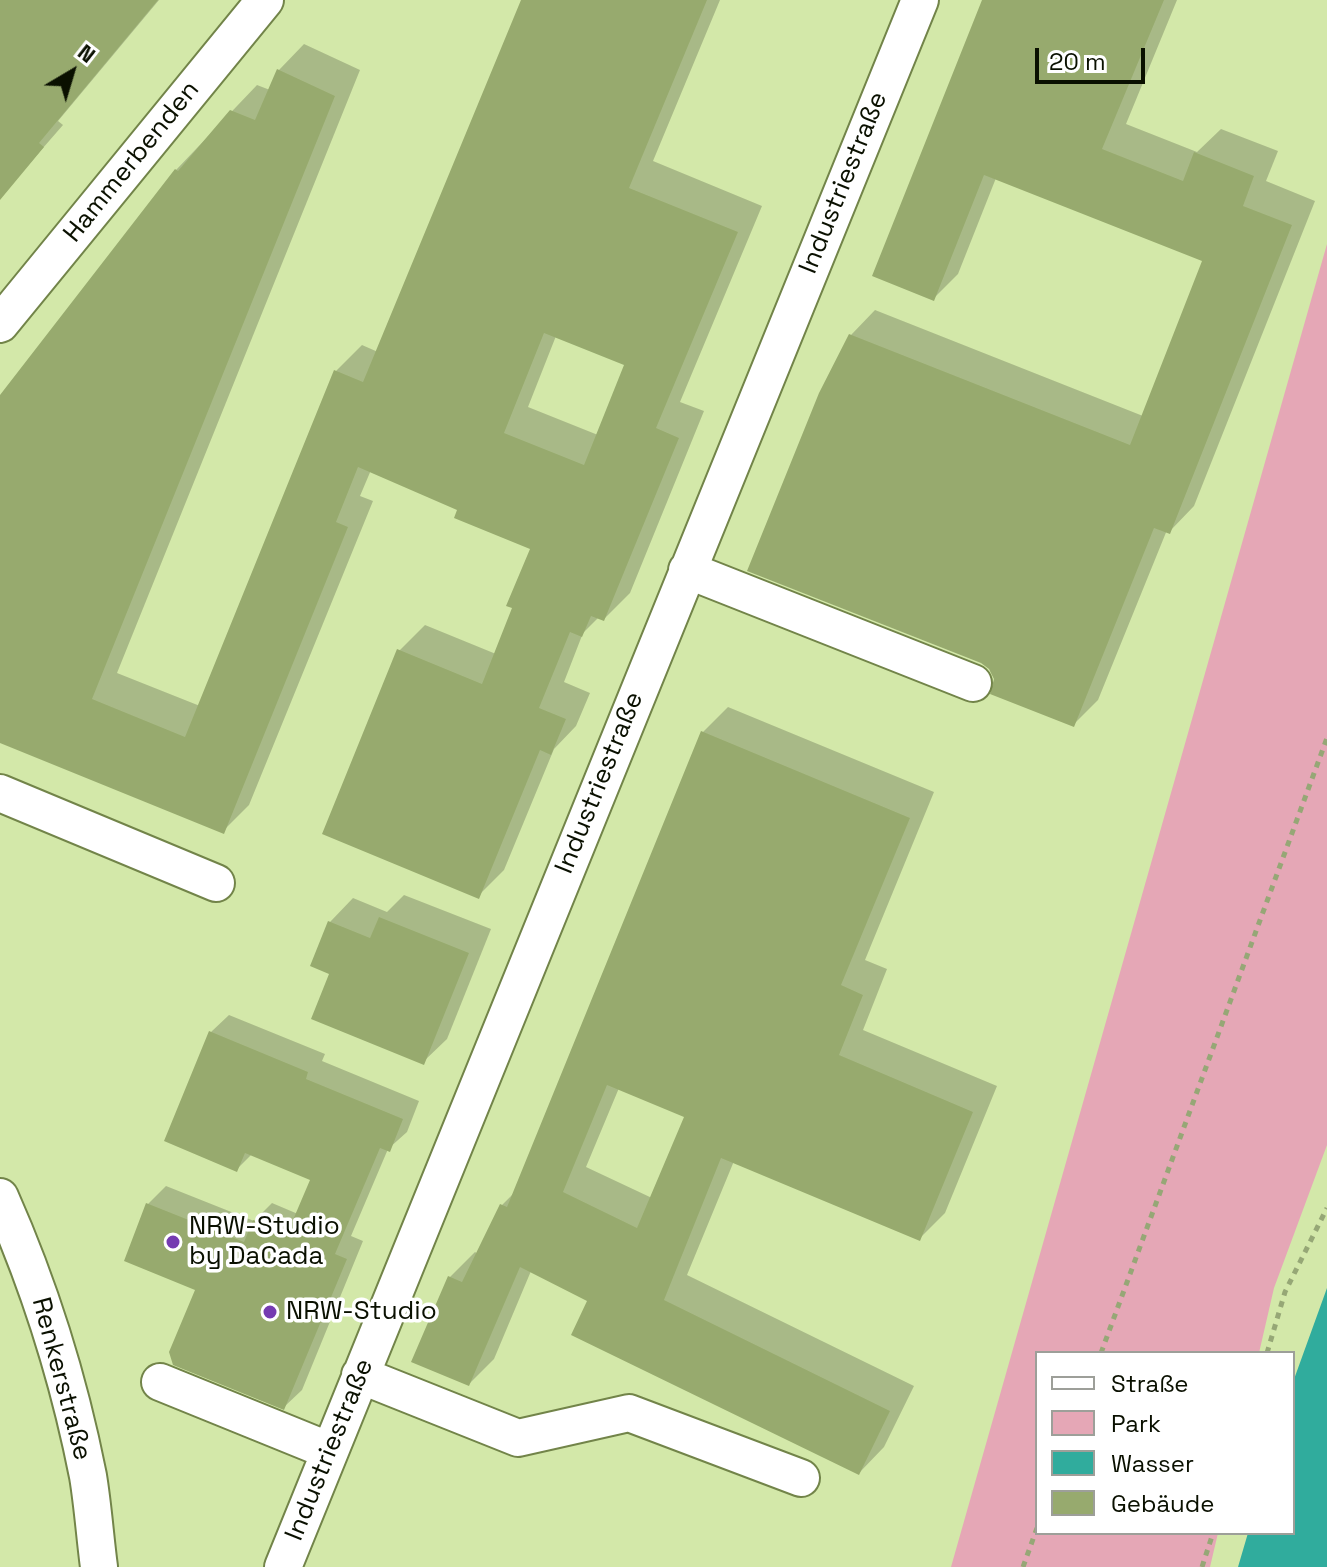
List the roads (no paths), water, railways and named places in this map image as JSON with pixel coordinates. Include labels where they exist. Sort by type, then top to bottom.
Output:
[{"type":"street","name":"Hammerbenden","points":[[0,324],[265,0]]},
{"type":"street","name":"Industriestraße","points":[[283,1567],[920,0]]},
{"type":"street","points":[[687,570],[973,683]]},
{"type":"street","points":[[0,793],[216,883]]},
{"type":"street","name":"Renkerstraße","points":[[0,1197],[27,1259],[61,1363],[88,1478],[99,1567]]},
{"type":"street","points":[[360,1375],[518,1438],[629,1413],[801,1478]]},
{"type":"street","points":[[160,1382],[330,1451]]},
{"type":"water","points":[[1327,1288],[1327,1567],[1238,1567],[1247,1535],[1295,1535],[1295,1376]]},
{"type":"place","name":"NRW-Studio by DaCada","points":[[173,1242]]},
{"type":"place","name":"NRW-Studio","points":[[270,1312]]}]
